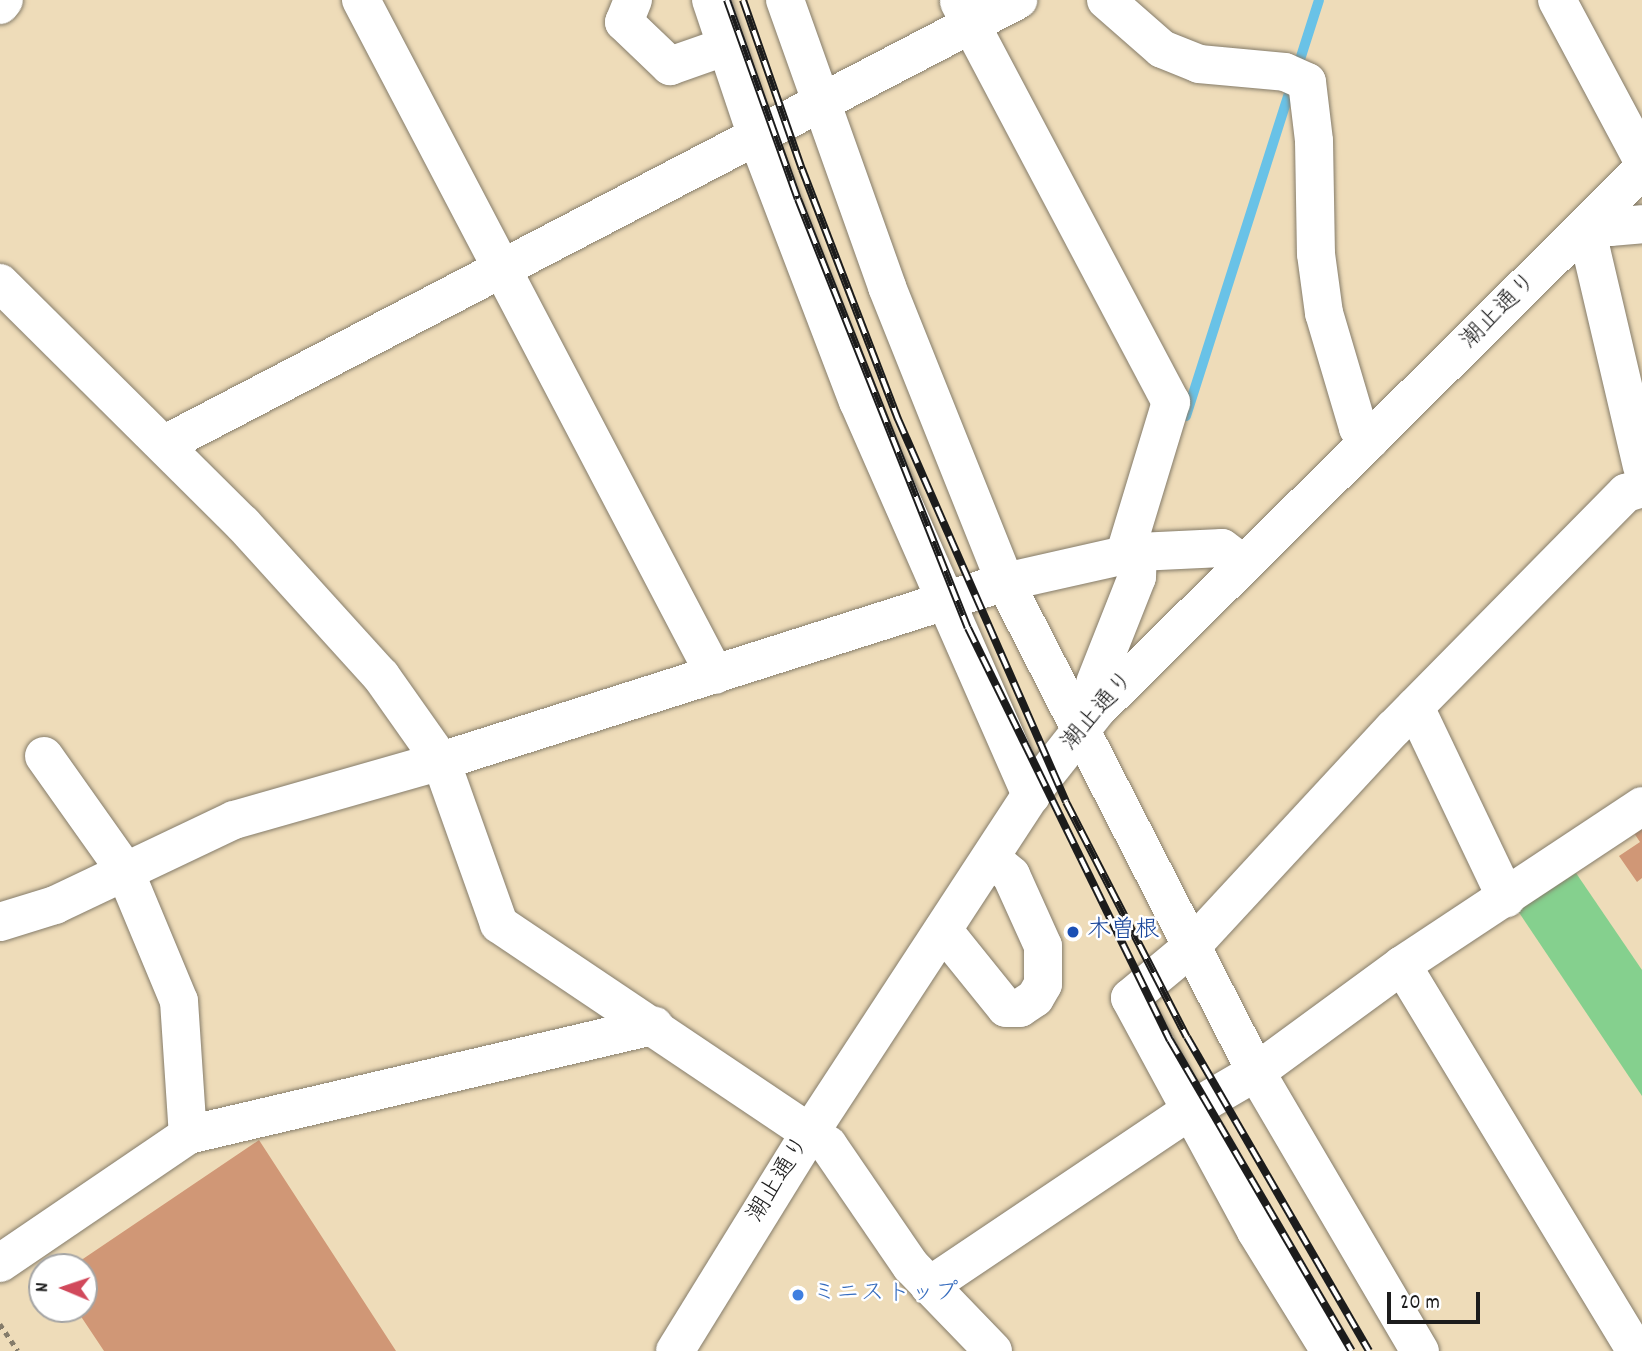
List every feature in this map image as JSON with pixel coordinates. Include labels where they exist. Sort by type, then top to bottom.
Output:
[{"type":"street","points":[[0,5],[4,0]]},
{"type":"street","points":[[362,0],[715,675]]},
{"type":"street","points":[[633,0],[624,22],[670,66],[727,46]]},
{"type":"street","points":[[711,0],[757,137],[859,401],[942,600],[1031,796]]},
{"type":"street","points":[[785,0],[887,287],[1005,582],[1083,728],[1190,948],[1256,1072],[1420,1351]]},
{"type":"street","points":[[165,444],[821,103],[965,12],[1018,0]]},
{"type":"street","points":[[1106,0],[1162,49],[1199,64],[1285,72],[1307,82],[1314,141],[1316,254],[1327,310],[1358,428],[1370,440]]},
{"type":"street","points":[[1557,0],[1642,159]]},
{"type":"street","points":[[965,12],[1171,402],[1131,552],[1137,577],[1095,683]]},
{"type":"street","name":"潮止通り","points":[[675,1351],[811,1131],[1031,796],[1083,728],[1242,563],[1642,170]]},
{"type":"street","points":[[1642,224],[1587,226],[1642,466]]},
{"type":"street","points":[[0,283],[165,444],[381,676],[441,761],[499,924],[811,1131],[828,1145],[929,1286],[993,1351]]},
{"type":"street","points":[[1330,1351],[1255,1231],[1130,998],[1190,948],[1415,707],[1626,493],[1642,488]]},
{"type":"street","points":[[0,922],[55,905],[124,869],[234,820],[441,761],[942,600],[1131,552],[1222,548],[1242,563]]},
{"type":"street","points":[[1415,707],[1506,898]]},
{"type":"street","points":[[44,756],[124,869],[179,1001],[188,1135]]},
{"type":"street","points":[[929,1286],[1191,1110],[1256,1072],[1402,965],[1642,806]]},
{"type":"street","points":[[943,930],[1006,1008],[1020,1008],[1035,998],[1043,984],[1043,946],[1011,875],[992,859]]},
{"type":"street","points":[[1402,965],[1636,1351]]},
{"type":"street","points":[[0,1263],[188,1135],[654,1026]]},
{"type":"path","points":[[0,1324],[18,1351]]},
{"type":"green space","points":[[1576,873],[1642,970],[1642,1096],[1518,911]]},
{"type":"building","points":[[1642,828],[1642,878],[1637,882],[1619,856],[1640,842],[1634,833]]},
{"type":"building","points":[[259,1140],[396,1351],[104,1351],[85,1323],[98,1323],[98,1253],[92,1253]]},
{"type":"waterway","points":[[1297,69],[1319,0]]},
{"type":"waterway","points":[[1186,416],[1292,84]]},
{"type":"railway","points":[[727,0],[798,199],[968,628],[1170,1040],[1352,1351]]},
{"type":"railway","points":[[743,0],[802,169],[898,419],[1066,802],[1187,1037],[1369,1351]]},
{"type":"place","name":"木曽根","points":[[1073,932]]},
{"type":"place","name":"ミニストップ","points":[[798,1295]]}]
